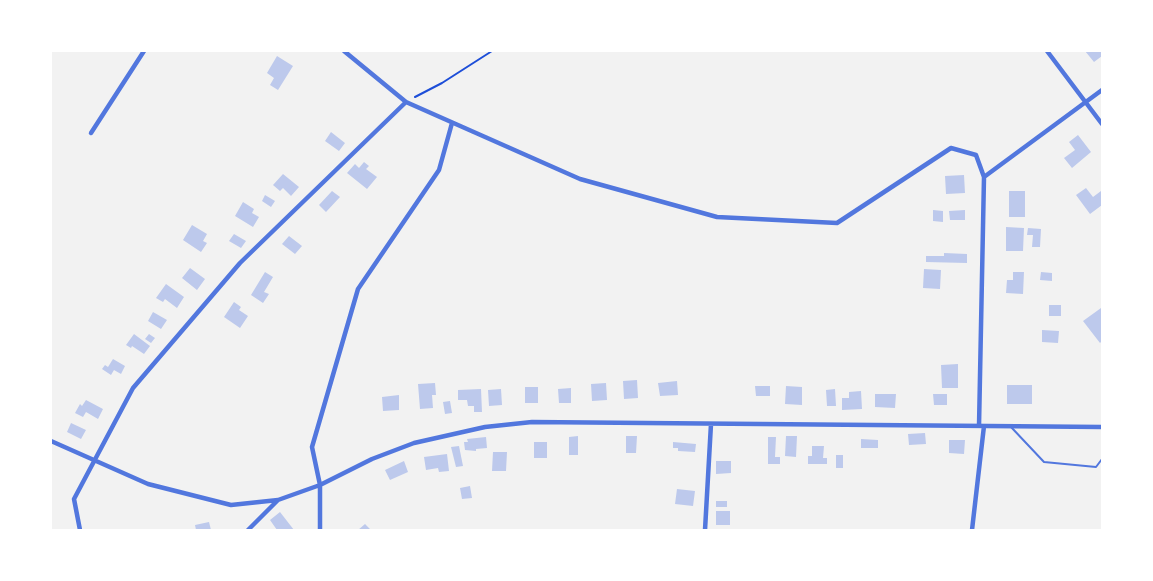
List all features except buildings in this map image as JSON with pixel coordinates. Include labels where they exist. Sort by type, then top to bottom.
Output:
[{"type":"street","points":[[91,133],[144,51]]},
{"type":"street","points":[[344,51],[406,102],[580,179],[717,218],[837,223],[951,148],[976,155],[984,177],[981,426],[972,530]]},
{"type":"street","points":[[1047,51],[1102,124]]},
{"type":"street","points":[[984,177],[1102,90]]},
{"type":"street","points":[[80,530],[74,499],[133,388],[240,263],[406,102]]},
{"type":"street","points":[[320,530],[320,485],[312,447],[358,289],[439,170],[453,123]]},
{"type":"street","points":[[51,441],[148,484],[231,505],[278,500],[320,485],[372,459],[414,443],[485,427],[532,422],[1102,428]]},
{"type":"street","points":[[705,530],[711,424]]},
{"type":"street","points":[[248,530],[278,500]]},
{"type":"lane","points":[[1011,426],[1044,462],[1096,467],[1102,459]]},
{"type":"path","points":[[406,102],[442,83],[492,51]]}]
